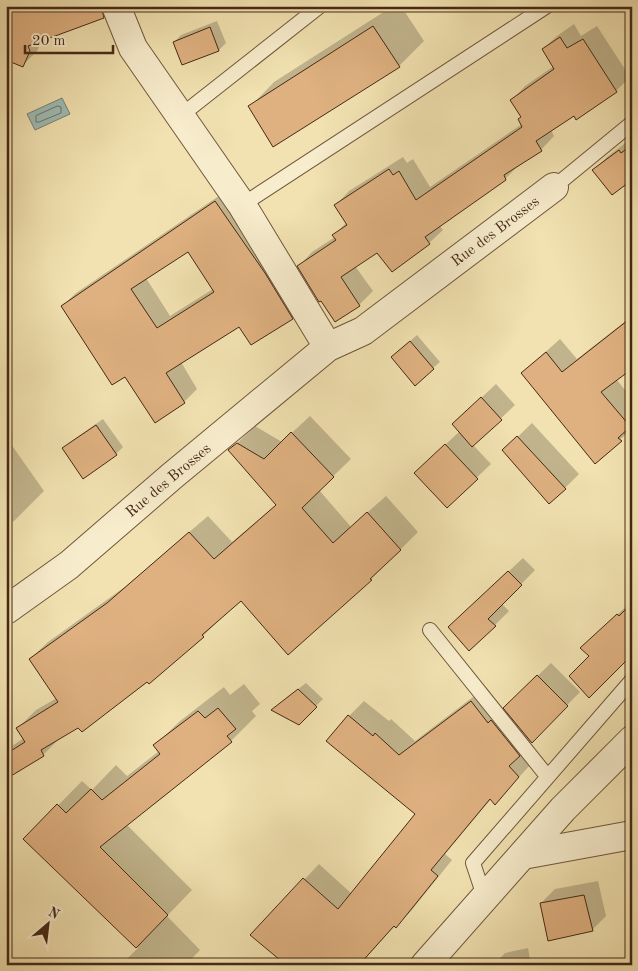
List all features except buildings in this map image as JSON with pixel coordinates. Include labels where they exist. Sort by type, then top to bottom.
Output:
[{"type":"street","points":[[116,6],[134,48],[179,117],[242,205],[328,347]]},
{"type":"street","name":"Rue des Brosses","points":[[6,610],[69,566],[172,476],[328,347],[363,331],[554,187]]},
{"type":"street","points":[[425,965],[563,809],[632,740]]},
{"type":"street","points":[[523,855],[632,835]]},
{"type":"lane","points":[[179,117],[320,6]]},
{"type":"lane","points":[[242,205],[547,6]]},
{"type":"lane","name":"Rue des Brosses","points":[[554,187],[632,123]]},
{"type":"lane","points":[[430,630],[547,776]]},
{"type":"lane","points":[[484,899],[472,862],[632,680]]},
{"type":"water","points":[[62,98],[70,114],[35,130],[27,114]]}]
